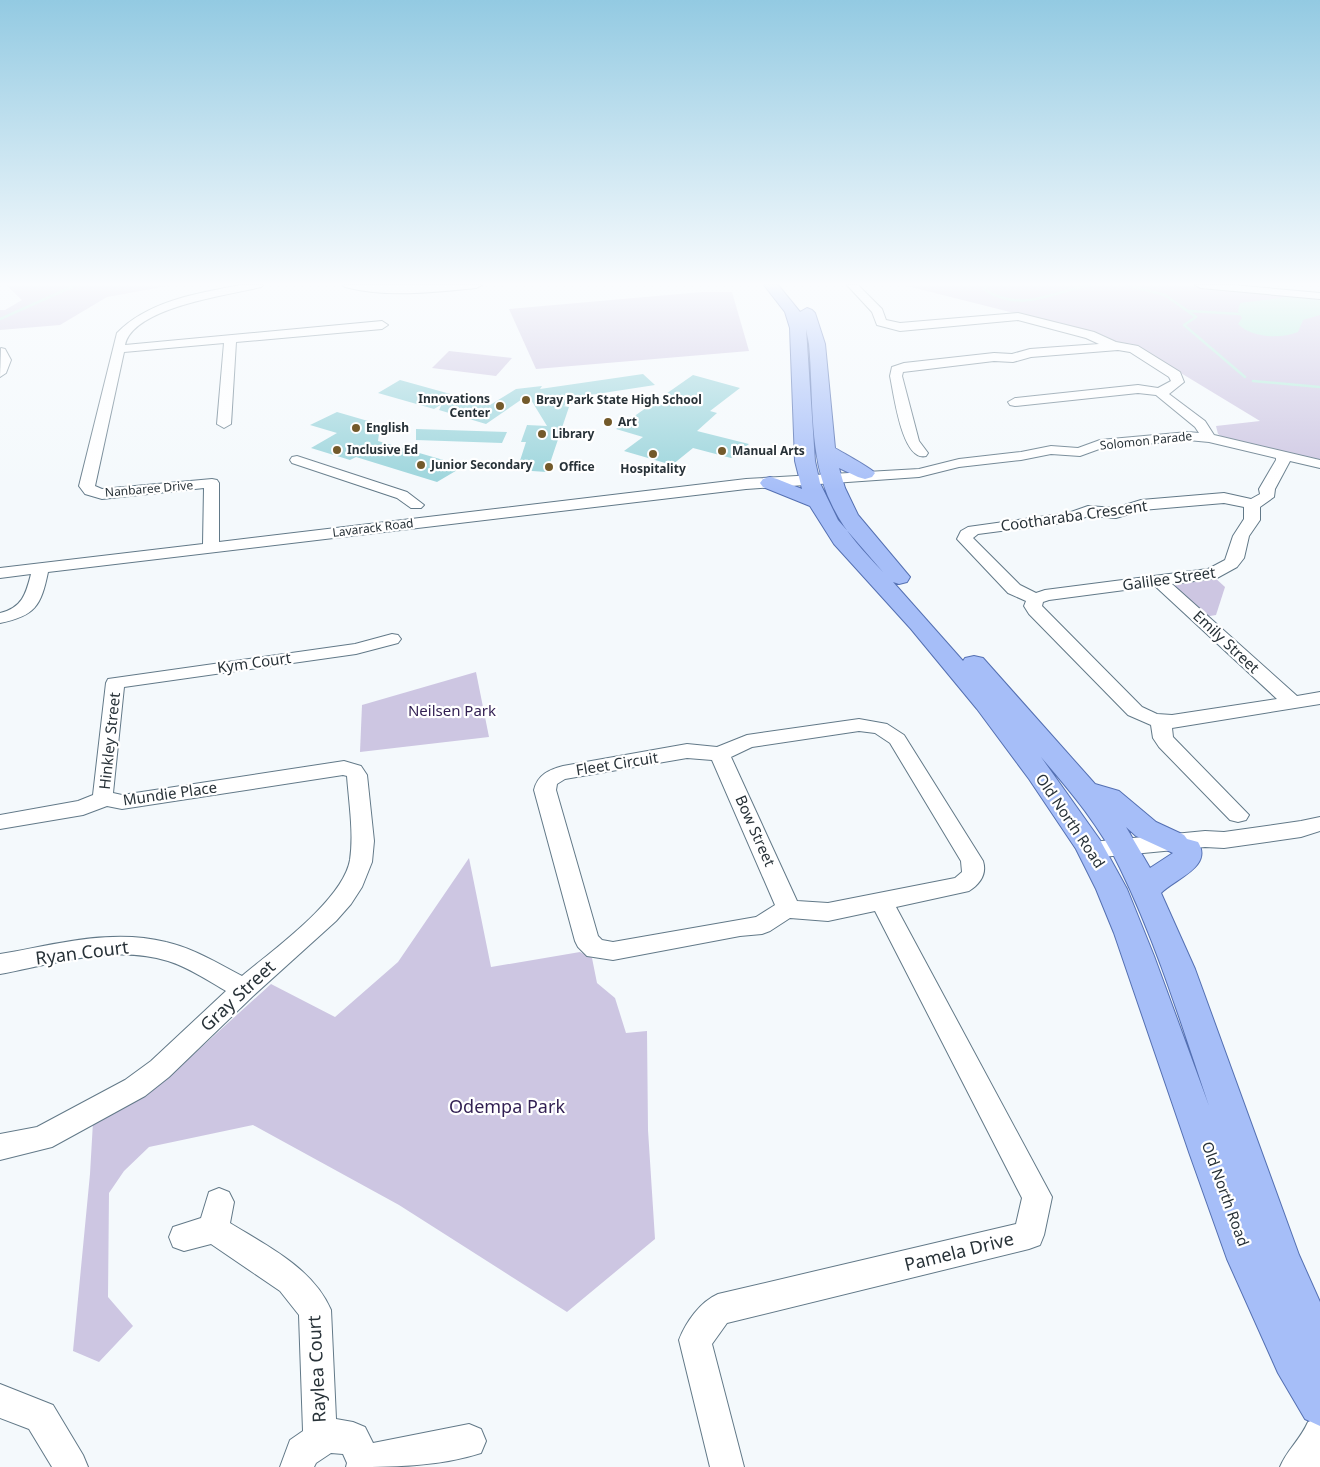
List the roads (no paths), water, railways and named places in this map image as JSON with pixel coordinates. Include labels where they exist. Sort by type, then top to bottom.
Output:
[{"type":"main road","name":"Old North Road","points":[[801,353],[817,479],[846,545],[909,613],[1111,854],[1146,890],[1180,969],[1280,1258],[1305,1316],[1320,1344]]},
{"type":"main road","name":"Old North Road","points":[[817,479],[827,451],[818,353]]},
{"type":"main road","points":[[827,451],[851,467],[865,472]]},
{"type":"main road","name":"Old North Road","points":[[817,479],[842,505],[863,536],[1084,790],[1111,854],[1126,921],[1247,1255],[1292,1356],[1320,1404]]},
{"type":"main road","points":[[760,482],[817,479]]},
{"type":"main road","points":[[760,482],[817,479]]},
{"type":"main road","points":[[1084,790],[1108,798],[1146,829],[1181,846],[1188,858],[1159,877],[1146,890]]},
{"type":"street","points":[[0,373],[5,360],[2,353]]},
{"type":"street","name":"Nanbaree Drive","points":[[117,353],[87,486],[88,489],[102,494],[212,483],[211,548]]},
{"type":"street","points":[[224,424],[229,353]]},
{"type":"street","points":[[921,453],[912,441],[896,370],[904,367],[987,358],[1012,358],[1025,353]]},
{"type":"street","points":[[1015,402],[1138,389],[1161,392],[1178,382],[1175,376],[1141,353]]},
{"type":"street","points":[[1161,392],[1202,433]]},
{"type":"street","name":"Solomon Parade","points":[[817,479],[865,472],[940,467],[1050,450],[1080,452],[1100,444],[1202,433],[1320,464]]},
{"type":"street","name":"Galilee Street","points":[[1036,599],[1045,595],[1223,571],[1232,565],[1237,554],[1240,534],[1244,526],[1252,520],[1251,510],[1253,504],[1266,497],[1267,489],[1284,455]]},
{"type":"street","points":[[298,460],[402,495],[416,505]]},
{"type":"street","name":"Solomon Parade","points":[[817,479],[919,473],[940,467]]},
{"type":"street","name":"Lavarack Road","points":[[0,573],[760,482]]},
{"type":"street","name":"Cootharaba Crescent","points":[[1036,599],[1014,589],[968,544],[965,540],[967,534],[974,530],[1070,517],[1088,511],[1122,512],[1141,505],[1224,498],[1253,504]]},
{"type":"street","points":[[0,618],[21,612],[33,601],[41,568]]},
{"type":"street","name":"Emily Street","points":[[1160,581],[1293,703]]},
{"type":"street","points":[[1036,599],[1033,606],[1035,610],[1143,717],[1161,722],[1178,721],[1320,698]]},
{"type":"street","name":"Kym Court","points":[[116,683],[356,649],[392,639]]},
{"type":"street","name":"Hinkley Street","points":[[105,798],[102,793],[116,683]]},
{"type":"street","points":[[1161,722],[1163,738],[1166,742],[1238,815]]},
{"type":"street","points":[[720,754],[747,741],[859,725],[880,728],[897,739],[902,750],[972,861],[974,869],[969,881],[961,885],[828,912],[789,909]]},
{"type":"street","name":"Fleet Circuit","points":[[720,754],[687,751],[564,773],[552,777],[546,783],[545,790],[584,935],[591,946],[596,949],[613,951],[740,927],[762,925],[778,913],[789,909]]},
{"type":"street","name":"Bow Street","points":[[720,754],[789,909]]},
{"type":"street","name":"Mundie Place","points":[[0,822],[83,808],[105,798],[122,802],[344,768]]},
{"type":"street","name":"Gray Street","points":[[0,1147],[42,1138],[135,1088],[160,1070],[244,989],[328,915],[343,898],[354,881],[361,862],[363,841],[357,776],[354,771],[344,768]]},
{"type":"street","points":[[1111,854],[1301,829],[1320,824]]},
{"type":"street","name":"Pamela Drive","points":[[726,1467],[695,1340],[718,1310],[1029,1235],[1037,1197],[881,900]]},
{"type":"street","name":"Ryan Court","points":[[0,964],[98,948],[134,946],[166,951],[244,989]]},
{"type":"street","name":"Raylea Court","points":[[184,1237],[216,1215],[291,1280],[316,1310],[320,1440]]},
{"type":"street","points":[[0,1401],[41,1417],[71,1467]]},
{"type":"street","points":[[1297,1467],[1305,1461],[1316,1446],[1320,1434]]},
{"type":"street","name":"Raylea Court","points":[[297,1467],[302,1452],[327,1435],[353,1439],[363,1464],[469,1441]]},
{"type":"waterway","points":[[1217,353],[1245,377]]},
{"type":"waterway","points":[[1253,381],[1320,387]]},
{"type":"place","name":"Bray Park State High School","points":[[526,400]]},
{"type":"place","name":"Innovations Center","points":[[500,406]]},
{"type":"place","name":"Art","points":[[608,422]]},
{"type":"place","name":"English","points":[[356,428]]},
{"type":"place","name":"Library","points":[[542,434]]},
{"type":"place","name":"Inclusive Ed","points":[[337,450]]},
{"type":"place","name":"Manual Arts","points":[[722,451]]},
{"type":"place","name":"Hospitality","points":[[653,454]]},
{"type":"place","name":"Junior Secondary","points":[[421,465]]},
{"type":"place","name":"Office","points":[[549,467]]},
{"type":"park label","name":"Neilsen Park","points":[[452,711]]},
{"type":"park label","name":"Odempa Park","points":[[507,1107]]}]
